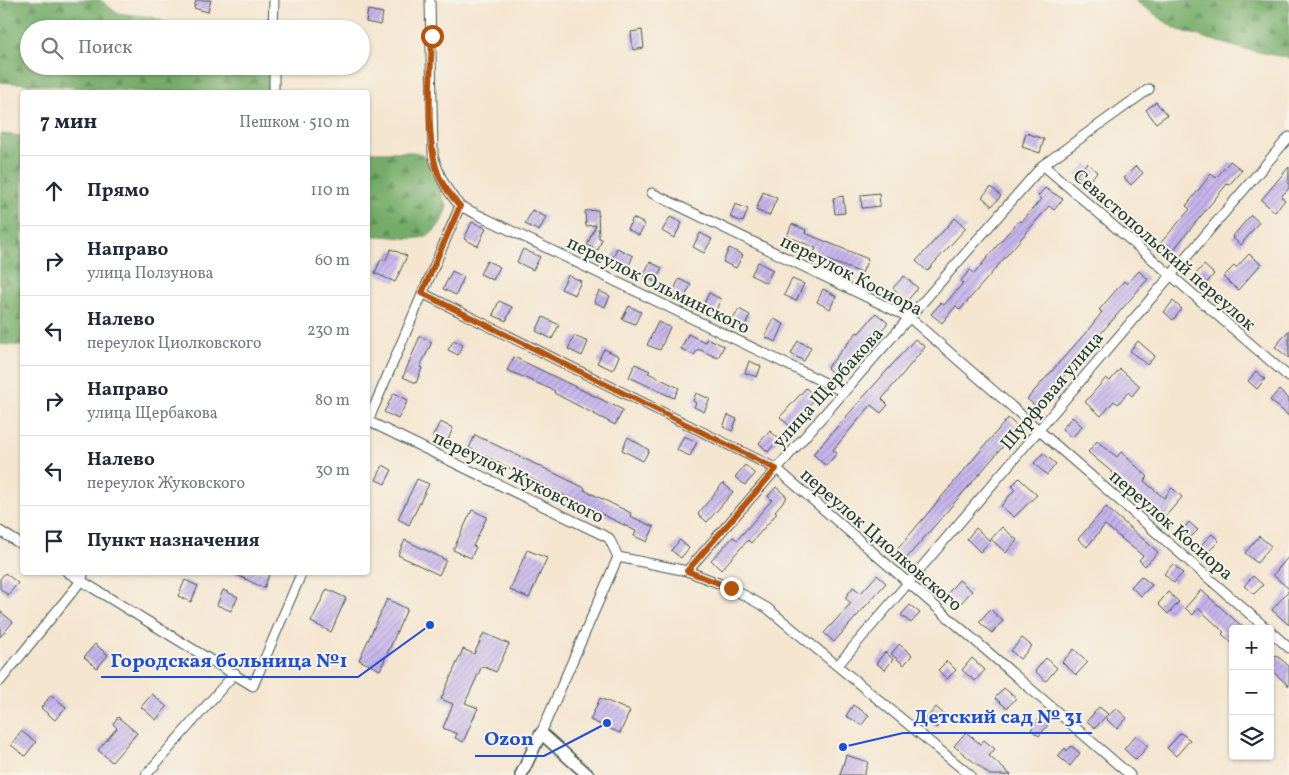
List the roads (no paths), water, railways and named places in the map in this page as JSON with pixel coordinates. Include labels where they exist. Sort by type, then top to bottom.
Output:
[{"type":"street","points":[[273,20],[274,0]]},
{"type":"street","points":[[370,416],[460,206],[447,191],[439,176],[433,155],[430,106],[432,36],[430,0]]},
{"type":"street","points":[[274,75],[274,90]]},
{"type":"street","name":"улица Щербакова","points":[[687,571],[1043,165],[1149,89]]},
{"type":"street","name":"Шурфовая улица","points":[[838,665],[1289,136]]},
{"type":"street","name":"Севастопольский переулок","points":[[1043,165],[1289,378]]},
{"type":"street","name":"переулок Косиора","points":[[652,193],[910,318],[1262,625]]},
{"type":"street","name":"переулок Ольминского","points":[[460,206],[844,392]]},
{"type":"street","name":"переулок Циолковского","points":[[422,293],[776,469],[1130,775]]},
{"type":"street","name":"переулок Жуковского","points":[[370,422],[609,538],[618,557]]},
{"type":"street","points":[[0,531],[20,544]]},
{"type":"street","points":[[521,775],[618,557],[687,571],[731,588],[767,608],[970,775]]},
{"type":"street","points":[[0,681],[83,577],[253,686],[301,575]]},
{"type":"street","points":[[1274,635],[1289,648]]},
{"type":"street","points":[[146,775],[235,673]]},
{"type":"street","points":[[540,733],[588,775]]},
{"type":"place","name":"Городская больница №1","points":[[430,625]]},
{"type":"place","name":"Ozon","points":[[607,723]]},
{"type":"place","name":"Детский сад № 31","points":[[843,747]]}]
